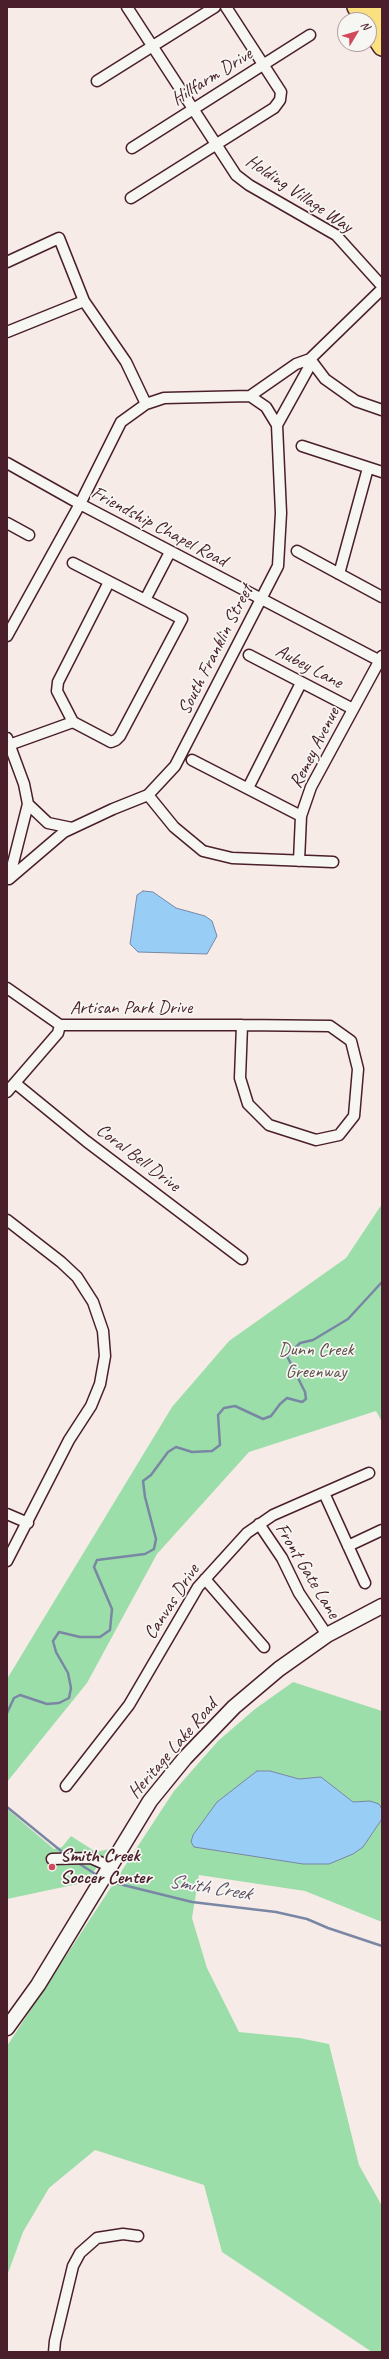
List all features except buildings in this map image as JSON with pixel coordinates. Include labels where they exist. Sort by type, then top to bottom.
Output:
[{"type":"highway","points":[[372,7],[382,22]]},
{"type":"main road","name":"Heritage Lake Road","points":[[7,2028],[38,1984],[150,1801],[185,1758],[256,1688],[327,1635],[382,1606]]},
{"type":"street","name":"Holding Village Way","points":[[127,7],[192,110],[236,174],[249,185],[336,235],[382,288]]},
{"type":"street","points":[[97,81],[215,7]]},
{"type":"street","name":"Holding Village Way","points":[[131,198],[216,146],[274,108],[280,100],[281,92],[226,7]]},
{"type":"street","name":"Hillfarm Drive","points":[[132,148],[310,35]]},
{"type":"street","points":[[7,262],[59,238],[84,301],[126,362],[146,404]]},
{"type":"street","points":[[7,636],[80,504],[121,422],[146,404],[164,398],[250,396],[296,364],[310,359],[382,288]]},
{"type":"street","points":[[7,332],[84,301]]},
{"type":"street","points":[[310,359],[325,378],[356,402],[382,410]]},
{"type":"street","points":[[277,425],[308,369],[310,359]]},
{"type":"street","name":"South Franklin Street","points":[[8,882],[64,832],[148,796],[175,766],[278,566],[281,513],[277,425],[266,407],[250,396]]},
{"type":"street","points":[[302,446],[382,472]]},
{"type":"street","name":"Friendship Chapel Road","points":[[7,463],[80,504],[261,600],[381,660]]},
{"type":"street","points":[[339,574],[368,468]]},
{"type":"street","points":[[7,523],[29,535]]},
{"type":"street","points":[[296,551],[382,597]]},
{"type":"street","points":[[145,600],[170,552]]},
{"type":"street","points":[[73,563],[182,619],[120,736],[111,742],[73,722],[57,691],[58,682],[109,582]]},
{"type":"street","name":"Aubey Lane","points":[[249,655],[353,709]]},
{"type":"street","name":"Remey Avenue","points":[[299,861],[302,816],[311,787],[381,660]]},
{"type":"street","points":[[248,788],[301,683]]},
{"type":"street","points":[[8,742],[73,722]]},
{"type":"street","name":"South Franklin Street","points":[[8,742],[24,784],[28,804],[8,882]]},
{"type":"street","points":[[192,760],[302,816]]},
{"type":"street","points":[[148,796],[174,827],[203,851],[232,858],[333,862]]},
{"type":"street","points":[[28,804],[48,823],[72,828]]},
{"type":"street","name":"Artisan Park Drive","points":[[7,988],[60,1025],[242,1025],[330,1026],[351,1041],[358,1069],[354,1116],[339,1135],[316,1140],[269,1125],[248,1104],[240,1078],[242,1025]]},
{"type":"street","points":[[7,1092],[58,1033],[60,1025]]},
{"type":"street","name":"Coral Bell Drive","points":[[15,1083],[80,1136],[242,1259]]},
{"type":"street","points":[[7,1220],[77,1276],[93,1302],[103,1331],[105,1356],[100,1384],[91,1406],[65,1446],[7,1561]]},
{"type":"street","name":"Canvas Drive","points":[[66,1786],[125,1710],[190,1597],[246,1533],[274,1515],[369,1473]]},
{"type":"street","points":[[324,1493],[365,1583]]},
{"type":"street","points":[[7,1514],[28,1522]]},
{"type":"street","name":"Front Gate Lane","points":[[259,1524],[282,1558],[299,1593],[327,1635]]},
{"type":"street","points":[[348,1546],[382,1530]]},
{"type":"street","points":[[205,1579],[264,1646]]},
{"type":"street","points":[[52,1859],[91,1858],[109,1866]]},
{"type":"street","points":[[54,2352],[55,2341],[73,2266],[80,2253],[97,2238],[124,2234],[138,2236]]},
{"type":"green space","name":"Dunn Creek Greenway","points":[[382,1204],[382,1422],[376,1411],[249,1452],[157,1554],[87,1683],[7,1782],[7,1679],[172,1407],[229,1341],[346,1258]]},
{"type":"green space","points":[[293,1682],[382,1711],[382,1922],[305,1891],[199,1875],[192,1918],[207,1968],[239,2032],[299,2038],[329,2044],[359,2165],[382,2206],[382,2352],[372,2352],[222,2252],[204,2185],[95,2150],[49,2188],[23,2232],[7,2276],[7,2046],[174,1791],[218,1741],[255,1709]]},
{"type":"green space","name":"Smith Creek Soccer Center","points":[[7,1809],[54,1849],[62,1847],[71,1836],[96,1852],[109,1849],[87,1882],[7,1899]]},
{"type":"water","points":[[143,891],[153,892],[176,908],[205,916],[212,921],[217,936],[207,954],[138,952],[130,944],[137,895]]},
{"type":"water","points":[[257,1771],[270,1771],[299,1779],[321,1777],[353,1802],[370,1801],[379,1804],[382,1809],[382,1819],[363,1847],[353,1854],[329,1864],[303,1864],[194,1847],[191,1842],[193,1835],[217,1802]]},
{"type":"waterway","points":[[7,1713],[14,1698],[20,1695],[47,1704],[59,1703],[69,1698],[71,1688],[68,1673],[56,1652],[53,1641],[59,1632],[80,1637],[100,1637],[110,1630],[112,1609],[94,1567],[97,1560],[145,1554],[154,1549],[156,1539],[145,1497],[143,1481],[151,1475],[168,1452],[176,1447],[192,1452],[212,1451],[220,1445],[218,1415],[224,1408],[235,1406],[263,1419],[271,1416],[280,1404],[287,1398],[302,1402],[306,1399],[305,1392],[287,1356],[300,1343],[313,1340],[348,1319],[382,1282]]},
{"type":"waterway","name":"Smith Creek","points":[[7,1807],[66,1855]]},
{"type":"waterway","name":"Smith Creek","points":[[75,1861],[100,1877]]},
{"type":"waterway","name":"Smith Creek","points":[[107,1881],[192,1902],[276,1912],[307,1919],[328,1928],[382,1946]]},
{"type":"place","name":"Smith Creek Soccer Center","points":[[52,1867]]}]
